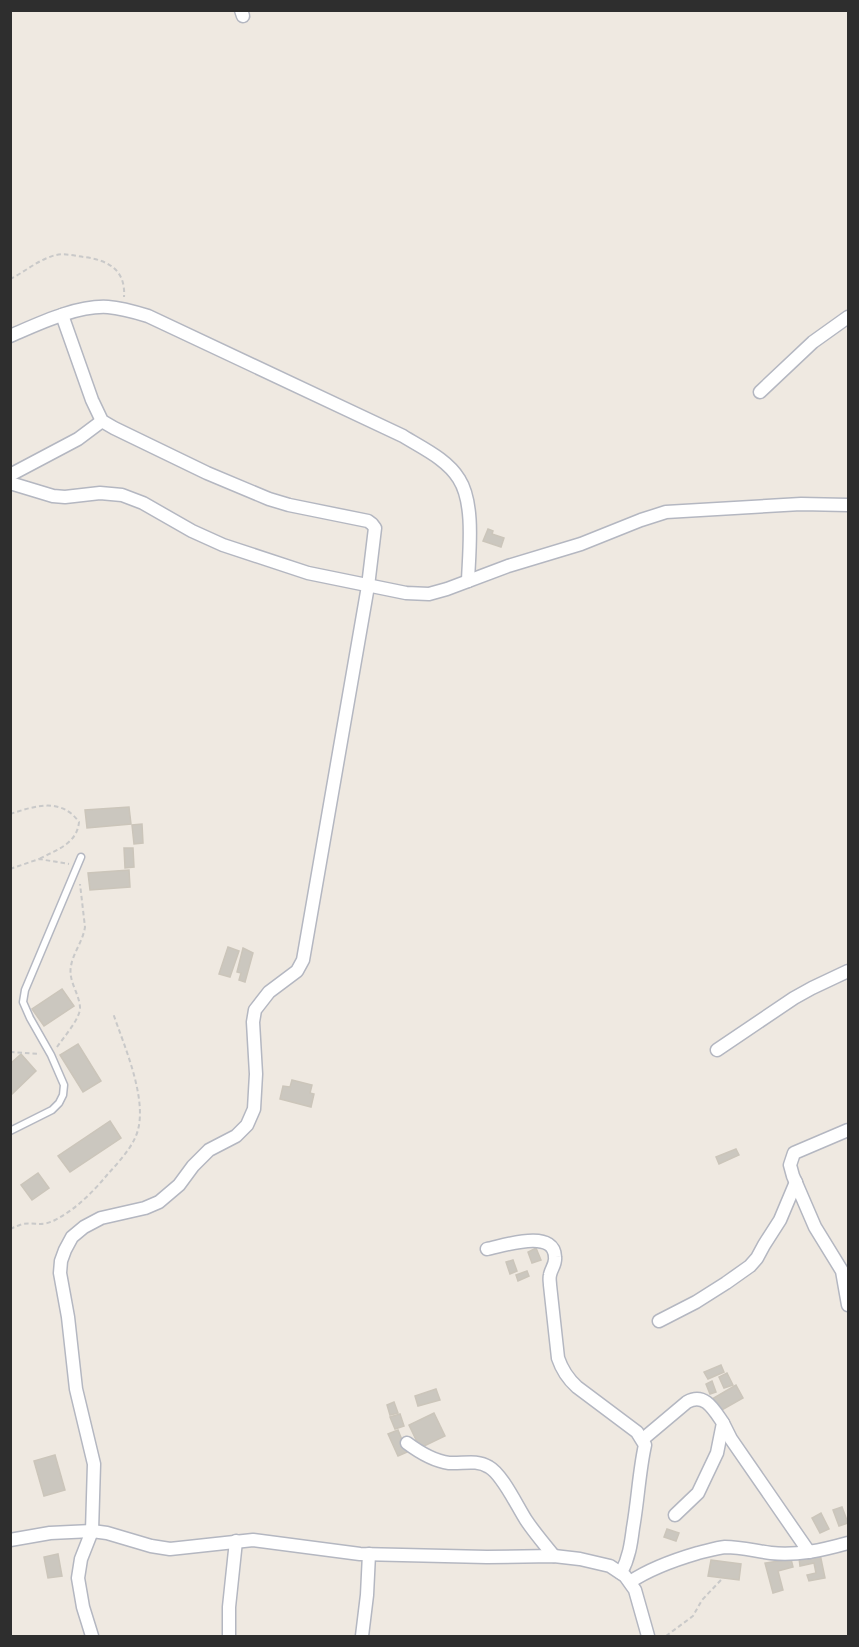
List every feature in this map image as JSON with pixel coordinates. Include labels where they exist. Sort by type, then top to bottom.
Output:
[{"type":"street","points":[[10,336],[62,315],[106,306],[124,309],[148,316],[403,436],[439,459],[459,478],[467,503],[469,521],[468,581]]},
{"type":"street","points":[[62,315],[92,400],[102,421],[207,473],[269,499],[354,518],[372,524],[375,528],[368,586],[303,960],[297,971],[269,992],[255,1010],[253,1022],[256,1074],[254,1109],[247,1125],[236,1136],[209,1150],[179,1185],[159,1202],[145,1208],[101,1218],[84,1227],[72,1238],[61,1261],[60,1273],[68,1317],[76,1389],[94,1464],[92,1531],[81,1559],[78,1578],[83,1607],[92,1636]]},
{"type":"street","points":[[760,392],[813,342],[849,317]]},
{"type":"street","points":[[10,476],[78,439],[102,421]]},
{"type":"street","points":[[10,483],[59,497],[100,493],[122,495],[143,503],[192,531],[223,545],[308,573],[406,593],[429,594],[508,566],[581,544],[641,520],[666,513],[801,504],[849,505]]},
{"type":"street","points":[[717,1050],[794,998],[849,972]]},
{"type":"street","points":[[849,1130],[794,1153],[790,1165],[815,1227],[845,1268],[849,1305]]},
{"type":"street","points":[[659,1321],[696,1302],[750,1266],[780,1220],[796,1182]]},
{"type":"street","points":[[487,1249],[532,1240],[549,1245],[555,1252],[556,1260],[550,1274],[550,1285],[561,1369],[577,1387],[625,1422],[643,1439],[645,1445],[639,1477],[638,1504],[626,1577]]},
{"type":"street","points":[[643,1439],[687,1402],[698,1398],[704,1400],[715,1410],[731,1439],[809,1552]]},
{"type":"street","points":[[675,1515],[698,1493],[717,1453],[723,1423]]},
{"type":"street","points":[[407,1443],[425,1455],[443,1461],[475,1462],[495,1470],[527,1521],[554,1556]]},
{"type":"street","points":[[10,1540],[50,1533],[92,1531],[170,1549],[253,1540],[360,1554],[554,1556],[599,1562],[610,1566],[626,1577],[638,1601],[648,1636]]},
{"type":"street","points":[[229,1636],[229,1607],[236,1541]]},
{"type":"street","points":[[626,1577],[724,1547],[791,1554],[849,1544]]},
{"type":"street","points":[[362,1636],[368,1595],[369,1554]]},
{"type":"lane","points":[[10,1131],[52,1110],[63,1095],[64,1085],[23,1002],[25,990],[81,857]]},
{"type":"path","points":[[10,279],[56,255],[95,258],[116,269],[121,277],[125,291],[124,309]]},
{"type":"path","points":[[10,814],[43,804],[65,810],[75,816],[79,822],[76,835],[64,846],[39,859],[10,869]]},
{"type":"path","points":[[10,1052],[51,1055],[79,1015],[80,1008],[70,969],[85,927],[77,866],[39,859]]},
{"type":"path","points":[[10,1229],[20,1224],[44,1225],[69,1211],[96,1187],[135,1138],[140,1121],[140,1102],[113,1013]]},
{"type":"path","points":[[666,1636],[693,1616],[702,1600],[721,1580]]},
{"type":"building","points":[[488,529],[493,531],[492,534],[504,538],[501,547],[483,541]]},
{"type":"building","points":[[129,807],[131,824],[87,828],[85,810]]},
{"type":"building","points":[[142,824],[143,843],[134,844],[132,825]]},
{"type":"building","points":[[124,848],[133,848],[134,867],[125,868]]},
{"type":"building","points":[[129,870],[130,887],[90,890],[88,873]]},
{"type":"building","points":[[228,947],[239,951],[230,977],[219,974]]},
{"type":"building","points":[[243,948],[253,953],[245,982],[239,980],[241,973],[237,972]]},
{"type":"building","points":[[62,989],[74,1006],[44,1026],[32,1009]]},
{"type":"building","points":[[78,1044],[101,1081],[83,1092],[60,1055]]},
{"type":"building","points":[[21,1054],[36,1071],[10,1096],[10,1064]]},
{"type":"building","points":[[292,1080],[312,1085],[310,1093],[314,1094],[311,1107],[280,1099],[283,1086],[290,1087]]},
{"type":"building","points":[[110,1121],[121,1138],[70,1172],[58,1156]]},
{"type":"building","points":[[736,1149],[739,1155],[719,1164],[716,1157]]},
{"type":"building","points":[[38,1173],[49,1188],[32,1200],[21,1185]]},
{"type":"building","points":[[536,1248],[541,1260],[532,1263],[528,1252]]},
{"type":"building","points":[[513,1260],[517,1271],[510,1274],[506,1262]]},
{"type":"building","points":[[527,1271],[529,1276],[518,1281],[516,1275]]},
{"type":"building","points":[[721,1365],[724,1372],[708,1379],[704,1372]]},
{"type":"building","points":[[727,1373],[733,1385],[724,1388],[719,1377]]},
{"type":"building","points":[[712,1381],[716,1392],[710,1394],[706,1384]]},
{"type":"building","points":[[736,1385],[743,1398],[720,1411],[712,1399]]},
{"type":"building","points":[[436,1389],[440,1400],[418,1406],[415,1396]]},
{"type":"building","points":[[394,1402],[398,1413],[390,1415],[387,1405]]},
{"type":"building","points":[[434,1413],[445,1436],[420,1448],[409,1425]]},
{"type":"building","points":[[400,1414],[404,1426],[395,1429],[390,1417]]},
{"type":"building","points":[[398,1430],[407,1452],[398,1456],[388,1434]]},
{"type":"building","points":[[55,1455],[65,1490],[44,1496],[34,1461]]},
{"type":"building","points":[[842,1507],[848,1523],[839,1526],[833,1510]]},
{"type":"building","points":[[821,1513],[829,1529],[820,1533],[812,1518]]},
{"type":"building","points":[[667,1529],[679,1533],[676,1541],[664,1537]]},
{"type":"building","points":[[58,1554],[62,1576],[48,1578],[44,1557]]},
{"type":"building","points":[[820,1554],[825,1578],[809,1581],[807,1575],[816,1573],[814,1563],[800,1566],[799,1558]]},
{"type":"building","points":[[791,1559],[793,1567],[778,1571],[783,1590],[773,1593],[765,1563]]},
{"type":"building","points":[[711,1560],[741,1564],[739,1580],[708,1576]]}]
